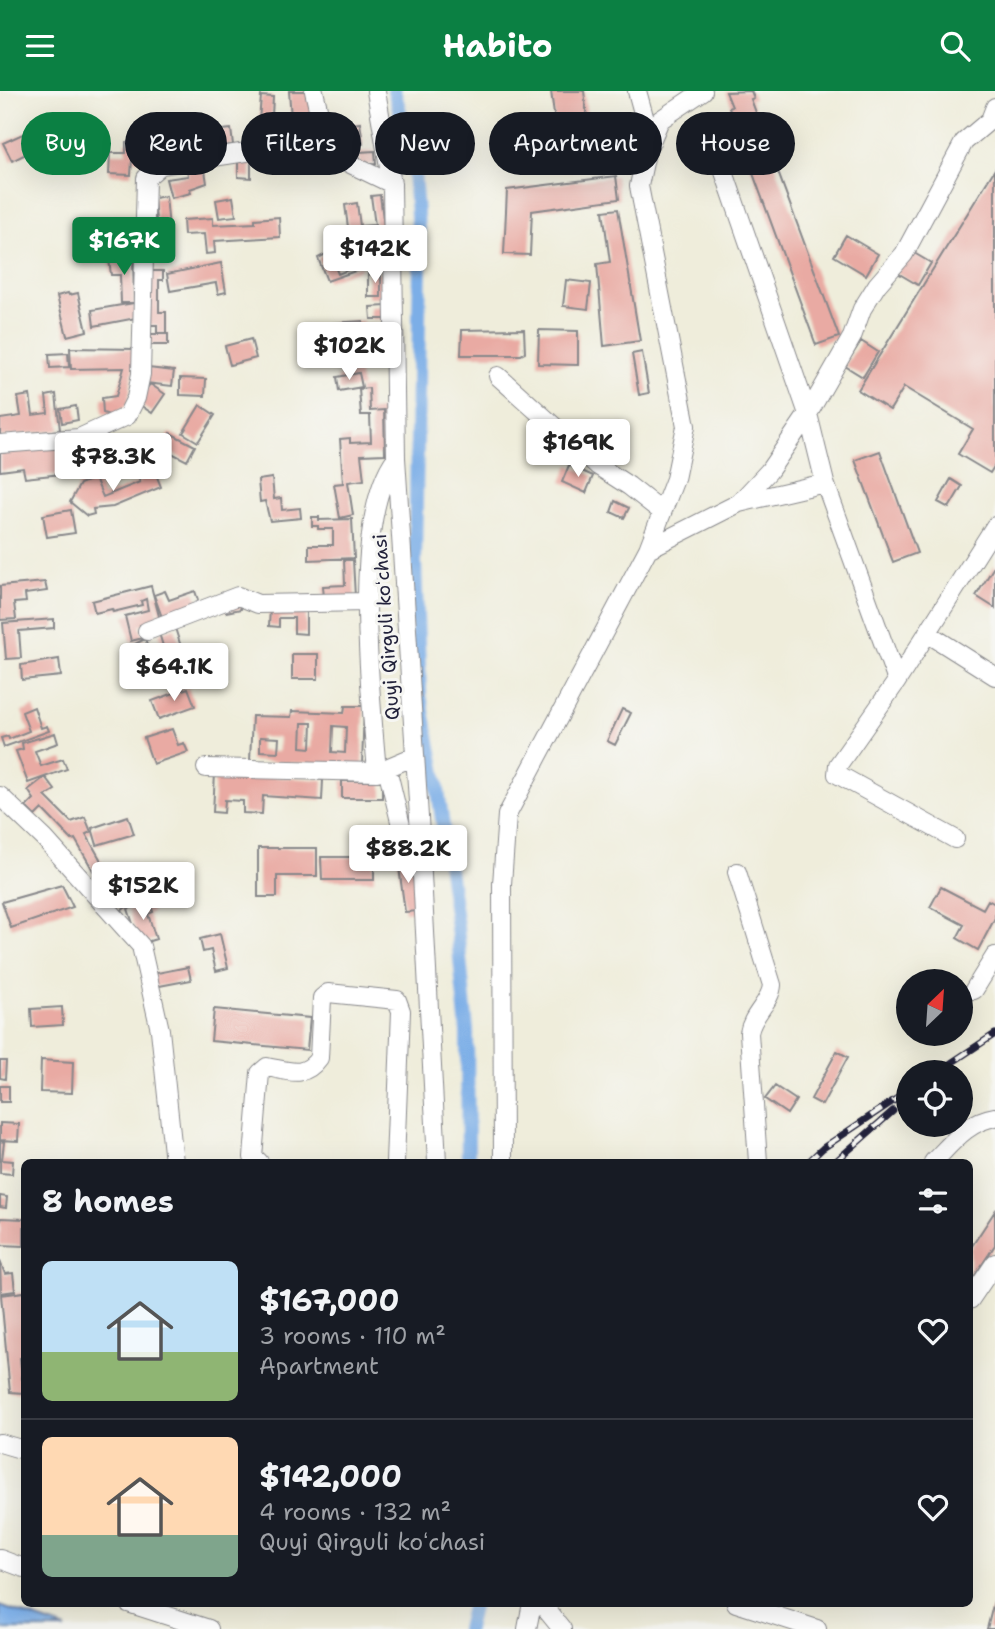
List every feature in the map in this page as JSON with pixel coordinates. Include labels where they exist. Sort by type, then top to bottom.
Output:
[{"type":"street","points":[[314,91],[319,112]]},
{"type":"street","name":"Quyi Qirguli koʻchasi","points":[[376,91],[392,184],[396,458],[421,849],[437,1159]]},
{"type":"street","points":[[636,91],[642,112]]},
{"type":"street","points":[[662,119],[703,91]]},
{"type":"street","points":[[739,503],[769,471],[808,414],[852,337],[862,309],[877,285],[904,254],[964,142],[986,131],[995,107]]},
{"type":"street","points":[[0,444],[79,437],[127,416],[136,398],[141,374],[146,178],[161,165],[241,151]]},
{"type":"street","points":[[361,168],[392,184]]},
{"type":"street","points":[[503,1159],[502,884],[507,815],[648,549],[675,478],[686,425],[639,186],[642,175]]},
{"type":"street","points":[[725,175],[808,414],[825,483],[897,681]]},
{"type":"street","points":[[498,376],[598,465],[662,512]]},
{"type":"street","points":[[396,458],[386,472],[376,503],[368,602],[382,770],[403,834],[421,849]]},
{"type":"street","points":[[648,549],[739,503],[825,483]]},
{"type":"street","points":[[955,839],[837,774],[838,765],[897,681],[995,526]]},
{"type":"street","points":[[147,631],[238,596],[258,604],[368,602]]},
{"type":"street","points":[[927,633],[995,676]]},
{"type":"street","points":[[206,768],[382,770],[415,756]]},
{"type":"street","points":[[0,796],[45,839],[141,946],[160,1030],[174,1159]]},
{"type":"street","points":[[737,872],[772,985],[772,992],[750,1023],[749,1033],[758,1159]]},
{"type":"street","points":[[974,990],[995,956]]},
{"type":"street","points":[[260,1073],[267,1067],[302,1072],[309,1070],[319,1058],[322,998],[328,993],[397,1000],[401,1011],[394,1159]]},
{"type":"street","points":[[255,1159],[253,1157],[261,1052]]},
{"type":"street","points":[[936,1159],[968,1127],[983,1119],[995,1118]]},
{"type":"street","points":[[973,1296],[995,1263]]},
{"type":"street","points":[[0,1443],[21,1449]]},
{"type":"street","points":[[0,1559],[21,1567]]},
{"type":"street","points":[[140,1607],[209,1629]]},
{"type":"street","points":[[527,1629],[531,1607]]},
{"type":"street","points":[[544,1607],[562,1629]]},
{"type":"street","points":[[748,1607],[817,1629]]},
{"type":"water","points":[[0,1606],[66,1629],[0,1629]]},
{"type":"building","points":[[289,91],[308,91],[315,112],[291,112]]},
{"type":"building","points":[[551,91],[584,91],[586,112],[554,112]]},
{"type":"building","points":[[751,91],[756,112],[730,112],[729,108],[732,107],[726,92]]},
{"type":"building","points":[[261,96],[273,97],[272,112],[260,112]]},
{"type":"building","points":[[227,129],[231,129],[233,145],[227,146]]},
{"type":"building","points":[[21,135],[21,156],[12,161],[3,143]]},
{"type":"building","points":[[375,151],[375,164],[361,165],[361,152]]},
{"type":"building","points":[[111,153],[125,153],[125,175],[111,174]]},
{"type":"building","points":[[238,157],[241,157],[241,175],[251,175],[251,178],[238,177]]},
{"type":"building","points":[[995,169],[995,465],[990,473],[958,454],[973,429],[904,387],[890,410],[858,390]]},
{"type":"building","points":[[206,175],[207,183],[190,189],[191,193],[171,198],[166,179]]},
{"type":"building","points":[[754,175],[779,175],[839,337],[816,345]]},
{"type":"building","points":[[616,176],[619,199],[532,211],[530,255],[504,254],[507,190]]},
{"type":"building","points":[[380,195],[385,235],[350,242],[345,205],[357,203],[360,226],[375,225],[371,196]]},
{"type":"building","points":[[166,196],[169,228],[157,230],[154,198]]},
{"type":"building","points":[[233,197],[236,216],[219,218],[216,200]]},
{"type":"building","points":[[618,209],[640,341],[604,346],[597,264],[610,262],[603,211]]},
{"type":"building","points":[[279,217],[280,237],[214,241],[215,253],[206,254],[204,234],[184,235],[183,220],[213,218],[213,225],[255,223],[255,219]]},
{"type":"building","points":[[131,230],[134,254],[103,257],[102,246],[116,245],[115,232]]},
{"type":"building","points":[[846,235],[878,254],[866,275],[834,256]]},
{"type":"building","points":[[350,242],[354,253],[333,261],[338,274],[360,265],[361,269],[327,281],[318,258]]},
{"type":"building","points":[[909,250],[931,263],[918,285],[896,272]]},
{"type":"building","points":[[120,256],[133,256],[134,303],[121,303],[120,275],[111,275],[109,259],[120,259]]},
{"type":"building","points":[[221,263],[226,292],[218,294],[216,283],[170,291],[167,274]]},
{"type":"building","points":[[147,271],[163,271],[163,280],[159,280],[159,312],[166,312],[166,333],[157,333],[157,325],[147,325]]},
{"type":"building","points":[[381,272],[381,297],[368,297],[368,273]]},
{"type":"building","points":[[566,280],[591,283],[588,309],[563,306]]},
{"type":"building","points":[[78,293],[87,331],[67,336],[57,296]]},
{"type":"building","points":[[134,303],[136,318],[94,326],[92,310]]},
{"type":"building","points":[[386,306],[387,319],[371,319],[370,307]]},
{"type":"building","points":[[363,321],[364,337],[333,339],[332,323]]},
{"type":"building","points":[[524,329],[525,353],[521,355],[461,355],[462,330]]},
{"type":"building","points":[[539,330],[578,331],[578,365],[538,364]]},
{"type":"building","points":[[149,334],[168,334],[168,345],[149,345]]},
{"type":"building","points":[[251,339],[256,358],[230,365],[225,346]]},
{"type":"building","points":[[861,341],[878,352],[863,377],[845,366]]},
{"type":"building","points":[[70,348],[136,349],[128,404],[112,416],[103,413],[102,398],[116,396],[124,368],[71,369]]},
{"type":"building","points":[[642,352],[649,393],[639,395],[632,354]]},
{"type":"building","points":[[68,353],[69,367],[50,368],[49,354]]},
{"type":"building","points":[[148,368],[174,371],[172,386],[146,383]]},
{"type":"building","points":[[359,373],[362,387],[339,391],[337,377]]},
{"type":"building","points":[[180,378],[206,379],[205,396],[180,395]]},
{"type":"building","points":[[150,384],[165,394],[152,413],[137,403]]},
{"type":"building","points":[[369,388],[370,411],[384,410],[385,454],[361,455],[364,480],[348,482],[353,515],[340,518],[334,484],[343,483],[340,439],[350,438],[350,443],[371,442],[370,415],[361,415],[359,389]]},
{"type":"building","points":[[56,394],[60,430],[0,437],[0,419],[21,416],[18,397],[30,395],[33,415],[48,413],[46,396]]},
{"type":"building","points":[[200,405],[215,415],[198,442],[183,433]]},
{"type":"building","points":[[76,406],[78,420],[62,423],[60,409]]},
{"type":"building","points":[[170,433],[195,446],[187,461],[162,448]]},
{"type":"building","points":[[57,446],[61,474],[25,478],[23,468],[0,471],[0,453]]},
{"type":"building","points":[[880,451],[917,553],[893,562],[855,460]]},
{"type":"building","points":[[569,465],[593,476],[586,493],[562,482]]},
{"type":"building","points":[[153,467],[161,487],[113,507],[93,509],[94,514],[87,516],[70,502],[80,484],[95,478],[103,497],[140,482],[137,474]]},
{"type":"building","points":[[272,478],[274,499],[281,498],[282,510],[300,508],[301,518],[270,521],[265,501],[260,502],[258,480]]},
{"type":"building","points":[[951,479],[962,486],[949,508],[938,502]]},
{"type":"building","points":[[615,501],[629,508],[624,518],[611,512]]},
{"type":"building","points":[[71,510],[75,533],[47,537],[43,515]]},
{"type":"building","points":[[312,517],[319,517],[319,520],[352,519],[354,558],[309,560],[309,545],[333,545],[333,529],[318,529],[318,526],[312,526]]},
{"type":"building","points":[[344,560],[353,560],[355,597],[324,598],[323,586],[345,585]]},
{"type":"building","points":[[995,565],[995,608],[976,596]]},
{"type":"building","points":[[45,582],[47,591],[25,594],[26,602],[14,603],[16,619],[0,620],[0,586]]},
{"type":"building","points":[[151,586],[160,620],[140,625],[143,638],[131,641],[125,616],[148,610],[146,599],[141,601],[142,605],[95,613],[92,601]]},
{"type":"building","points":[[165,591],[169,600],[195,591],[200,606],[163,620],[154,595]]},
{"type":"building","points":[[240,600],[241,609],[226,612],[224,603]]},
{"type":"building","points":[[270,608],[306,609],[306,634],[294,633],[294,618],[279,618],[279,627],[269,626]]},
{"type":"building","points":[[54,619],[54,628],[19,631],[21,658],[6,659],[3,623]]},
{"type":"building","points":[[175,628],[183,653],[200,648],[203,659],[170,669],[159,633]]},
{"type":"building","points":[[145,639],[149,649],[130,658],[125,649]]},
{"type":"building","points":[[292,654],[318,654],[318,679],[292,679]]},
{"type":"building","points":[[59,659],[61,676],[22,680],[21,665]]},
{"type":"building","points":[[188,688],[195,706],[159,719],[152,701]]},
{"type":"building","points":[[345,706],[364,706],[362,766],[250,761],[252,716],[291,717],[292,711],[344,713]],"holes":[[[302,723],[312,723],[311,748],[301,747]],[[333,726],[346,727],[345,753],[332,752]],[[260,737],[279,738],[278,752],[260,751]]]},
{"type":"building","points":[[34,707],[41,728],[47,726],[49,731],[4,747],[1,738],[8,736],[9,739],[29,731],[22,712]]},
{"type":"building","points":[[622,709],[631,713],[615,745],[607,741]]},
{"type":"building","points":[[172,729],[178,745],[184,743],[188,752],[153,764],[144,738]]},
{"type":"building","points":[[55,733],[58,743],[35,751],[41,766],[63,759],[67,769],[28,783],[16,751],[23,749],[22,743]]},
{"type":"building","points":[[215,773],[323,780],[322,800],[263,796],[262,814],[243,813],[243,801],[225,800],[224,813],[213,812]]},
{"type":"building","points":[[45,777],[55,790],[45,796],[71,822],[85,817],[91,832],[86,834],[104,866],[94,872],[75,839],[72,840],[42,809],[35,816],[26,807],[34,799],[28,790]]},
{"type":"building","points":[[342,781],[382,781],[382,798],[342,798]]},
{"type":"building","points":[[128,816],[134,834],[97,845],[92,828]]},
{"type":"building","points":[[258,848],[317,848],[317,876],[277,876],[277,897],[258,897]]},
{"type":"building","points":[[321,857],[374,857],[374,880],[322,880]]},
{"type":"building","points":[[412,859],[418,911],[405,912],[398,860]]},
{"type":"building","points":[[102,868],[130,904],[121,911],[94,875]]},
{"type":"building","points":[[62,885],[73,907],[11,928],[2,902]]},
{"type":"building","points":[[941,887],[983,909],[988,900],[995,904],[995,918],[978,950],[957,938],[964,925],[930,907]]},
{"type":"building","points":[[150,902],[153,912],[148,914],[156,939],[140,944],[128,909]]},
{"type":"building","points":[[220,934],[228,968],[216,971],[211,950],[203,952],[200,939]]},
{"type":"building","points":[[188,967],[191,980],[154,987],[152,974]]},
{"type":"building","points":[[62,1007],[63,1025],[32,1027],[31,1009]]},
{"type":"building","points":[[214,1009],[310,1018],[307,1050],[211,1041]]},
{"type":"building","points":[[837,1051],[848,1057],[822,1105],[811,1099]]},
{"type":"building","points":[[41,1060],[73,1062],[72,1093],[40,1092]]},
{"type":"building","points":[[0,1061],[6,1061],[5,1079],[0,1078]]},
{"type":"building","points":[[0,1086],[9,1086],[9,1102],[0,1102]]},
{"type":"building","points":[[775,1086],[796,1100],[787,1114],[765,1099]]},
{"type":"building","points":[[0,1123],[19,1124],[18,1141],[0,1140]]},
{"type":"building","points":[[0,1141],[4,1142],[2,1160],[13,1161],[12,1174],[0,1173]]},
{"type":"building","points":[[0,1196],[7,1197],[6,1208],[0,1207]]},
{"type":"building","points":[[995,1211],[995,1245],[973,1278],[973,1244]]},
{"type":"building","points":[[0,1218],[21,1219],[21,1246],[0,1245]]},
{"type":"building","points":[[0,1261],[5,1274],[13,1273],[15,1291],[1,1293]]},
{"type":"building","points":[[21,1292],[21,1393],[10,1392],[1,1295]]},
{"type":"building","points":[[994,1601],[995,1629],[987,1629]]},
{"type":"waterway","points":[[394,91],[413,156],[420,259],[415,563],[420,696],[437,783],[457,927],[467,1031],[468,1159]]},
{"type":"waterway","points":[[467,1629],[472,1607]]},
{"type":"railway","points":[[956,1060],[995,1034]]},
{"type":"railway","points":[[811,1159],[823,1148],[896,1099]]},
{"type":"railway","points":[[838,1159],[893,1111]]}]
